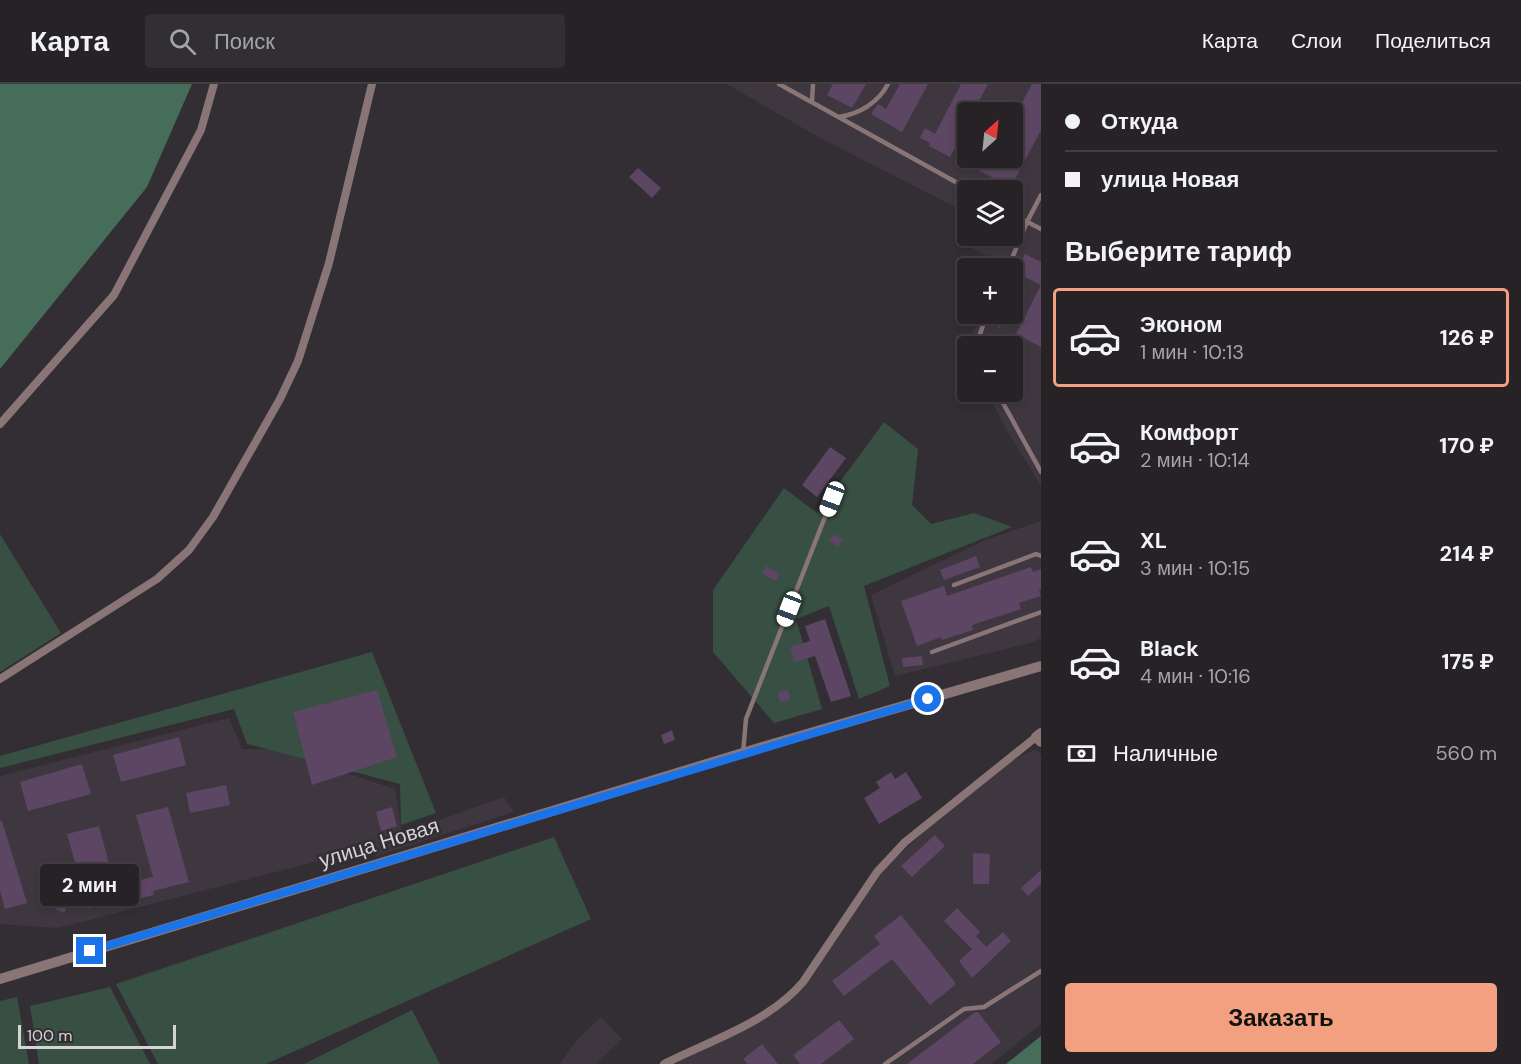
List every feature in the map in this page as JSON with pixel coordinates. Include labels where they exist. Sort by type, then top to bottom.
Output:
[{"type":"street","points":[[0,424],[114,295],[201,130],[214,84]]},
{"type":"street","points":[[0,679],[157,579],[189,550],[213,517],[280,399],[298,362],[329,263],[372,84]]},
{"type":"street","name":"улица Новая","points":[[0,979],[769,745],[1041,666]]},
{"type":"street","points":[[664,1064],[746,1025],[792,995],[877,872],[905,842],[1039,737]]},
{"type":"lane","points":[[779,84],[957,183]]},
{"type":"lane","points":[[812,102],[813,84]]},
{"type":"lane","points":[[839,117],[861,111],[884,91],[888,84]]},
{"type":"lane","points":[[1012,258],[1041,195]]},
{"type":"lane","points":[[1023,220],[1041,229]]},
{"type":"lane","points":[[1002,402],[1041,472]]},
{"type":"lane","points":[[743,753],[746,719],[832,499]]},
{"type":"lane","points":[[954,585],[1036,554],[1041,556]]},
{"type":"lane","points":[[932,652],[1041,612]]},
{"type":"lane","points":[[885,1064],[964,1009],[984,1007],[1041,971]]},
{"type":"shaded area","points":[[727,84],[1041,84],[1041,486],[992,402],[1023,402],[1023,336],[973,336],[976,324],[1023,324],[1023,258],[991,258],[970,247],[1023,246],[1023,180],[957,180],[957,208],[822,139]]},
{"type":"shaded area","points":[[1041,521],[1041,638],[1030,643],[895,676],[871,595],[985,540]]},
{"type":"shaded area","points":[[229,718],[242,749],[273,749],[395,789],[402,833],[504,797],[514,812],[376,856],[373,847],[58,928],[0,924],[0,776]]},
{"type":"shaded area","points":[[1036,749],[1041,755],[1041,1024],[991,1064],[667,1064],[736,1028],[804,984],[869,882],[933,823],[1009,762]]},
{"type":"shaded area","points":[[601,1017],[622,1039],[596,1064],[560,1064],[576,1041]]},
{"type":"green space","points":[[0,84],[192,84],[147,187],[0,369]]},
{"type":"green space","points":[[884,422],[918,449],[912,505],[931,524],[974,513],[1012,527],[864,586],[890,686],[859,699],[829,606],[796,619],[822,709],[774,723],[713,652],[713,590],[784,488],[817,513]]},
{"type":"green space","points":[[0,534],[61,633],[0,672]]},
{"type":"green space","points":[[372,652],[436,813],[401,825],[400,784],[247,744],[234,709],[0,768],[0,756]]},
{"type":"green space","points":[[554,837],[591,919],[266,1064],[158,1064],[116,984]]},
{"type":"green space","points":[[110,987],[150,1064],[39,1064],[30,1006]]},
{"type":"green space","points":[[17,997],[29,1064],[0,1064],[0,1001]]},
{"type":"green space","points":[[412,1010],[440,1064],[304,1064]]},
{"type":"green space","points":[[1041,1036],[1041,1064],[1006,1064]]},
{"type":"building","points":[[833,84],[866,84],[852,108],[827,95]]},
{"type":"building","points":[[900,84],[928,84],[902,132],[871,114],[878,104],[886,109]]},
{"type":"building","points":[[961,84],[988,84],[978,102],[957,102],[957,144],[950,157],[929,146],[930,143],[920,138],[925,128],[935,134]]},
{"type":"building","points":[[1032,84],[1041,84],[1041,130],[1023,164],[1023,102]]},
{"type":"building","points":[[638,168],[661,188],[652,198],[629,177]]},
{"type":"building","points":[[974,168],[1021,168],[1015,180],[997,180]]},
{"type":"building","points":[[1025,254],[1041,262],[1041,285],[1025,277],[1023,281]]},
{"type":"building","points":[[1041,285],[1041,347],[1016,334]]},
{"type":"building","points":[[830,447],[846,458],[817,497],[802,485]]},
{"type":"building","points":[[834,534],[843,540],[838,547],[829,541]]},
{"type":"building","points":[[976,556],[980,567],[944,580],[940,570]]},
{"type":"building","points":[[766,566],[780,574],[776,581],[762,574]]},
{"type":"building","points":[[1031,567],[1033,572],[1041,569],[1041,589],[1039,590],[1041,596],[1019,603],[1021,609],[972,625],[973,630],[942,640],[941,637],[917,646],[901,601],[944,586],[947,596]]},
{"type":"building","points":[[825,619],[851,696],[831,702],[815,656],[795,662],[790,647],[810,641],[805,626]]},
{"type":"building","points":[[922,656],[923,665],[903,667],[902,658]]},
{"type":"building","points":[[787,689],[791,699],[781,703],[777,693]]},
{"type":"building","points":[[377,690],[397,757],[312,785],[293,712]]},
{"type":"building","points":[[672,730],[675,740],[664,744],[661,735]]},
{"type":"building","points":[[179,737],[186,765],[121,782],[113,755]]},
{"type":"building","points":[[82,764],[91,794],[28,811],[20,782]]},
{"type":"building","points":[[891,772],[895,779],[906,772],[922,798],[879,824],[864,798],[880,788],[876,782]]},
{"type":"building","points":[[226,785],[230,805],[190,813],[186,793]]},
{"type":"building","points":[[168,807],[189,882],[153,891],[154,895],[125,902],[125,899],[88,909],[67,834],[99,826],[115,886],[153,877],[136,815]]},
{"type":"building","points":[[392,807],[397,826],[381,831],[376,812]]},
{"type":"building","points":[[0,821],[2,821],[27,903],[5,909],[0,891]]},
{"type":"building","points":[[935,835],[945,846],[912,877],[901,866]]},
{"type":"building","points":[[973,853],[990,854],[989,884],[973,884]]},
{"type":"building","points":[[1041,870],[1041,884],[1028,896],[1021,888]]},
{"type":"building","points":[[45,884],[71,897],[64,913],[37,900]]},
{"type":"building","points":[[957,908],[980,932],[976,936],[986,947],[1003,932],[1011,941],[972,978],[959,961],[972,949],[944,921]]},
{"type":"building","points":[[901,915],[955,982],[955,985],[930,1005],[892,959],[844,996],[832,981],[880,944],[874,936]]},
{"type":"building","points":[[978,1012],[1001,1042],[973,1064],[907,1064],[974,1013]]},
{"type":"building","points":[[839,1020],[854,1039],[821,1064],[800,1064],[793,1055]]},
{"type":"building","points":[[762,1044],[778,1064],[748,1064],[743,1059]]},
{"type":"route","points":[[90,951],[928,699]]}]
